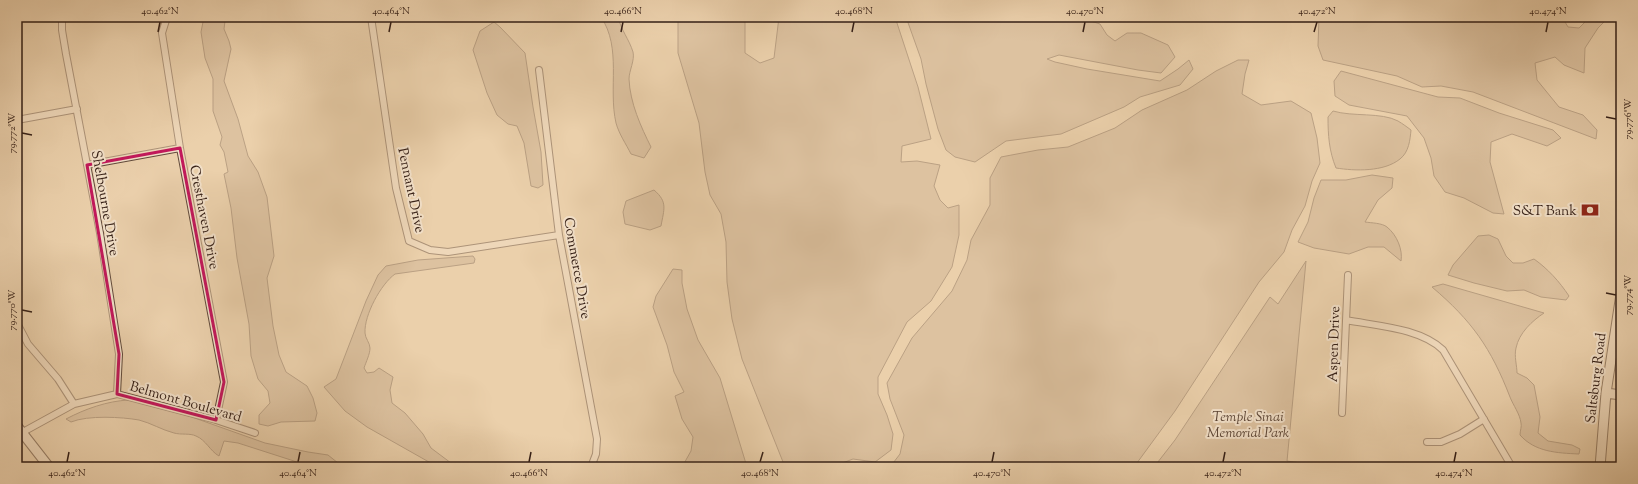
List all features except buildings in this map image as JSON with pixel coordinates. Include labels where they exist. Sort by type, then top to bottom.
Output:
[{"type":"main road","name":"Saltsburg Road","points":[[1600,467],[1606,393],[1621,294]]},
{"type":"main road","points":[[1606,393],[1621,395]]},
{"type":"main road","points":[[20,429],[49,467]]},
{"type":"street","name":"Shelbourne Drive","points":[[62,17],[62,30],[66,54],[87,165],[119,354],[117,394]]},
{"type":"street","name":"Cresthaven Drive","points":[[166,17],[162,33],[180,148],[224,382],[216,420]]},
{"type":"street","name":"Pennant Drive","points":[[371,17],[396,188],[409,241],[430,250],[448,252],[559,235]]},
{"type":"street","name":"Commerce Drive","points":[[539,70],[559,235],[596,439],[596,454],[591,467]]},
{"type":"street","points":[[17,120],[77,109]]},
{"type":"street","points":[[87,165],[180,148]]},
{"type":"street","name":"Aspen Drive","points":[[1342,413],[1348,275]]},
{"type":"street","points":[[1346,320],[1421,335],[1435,343],[1443,350],[1512,467]]},
{"type":"street","points":[[17,323],[28,344],[58,379],[74,404]]},
{"type":"street","name":"Belmont Boulevard","points":[[20,429],[74,404],[117,394],[216,420],[255,433]]},
{"type":"street","points":[[1427,442],[1441,442],[1460,434],[1484,419]]},
{"type":"highlighted area","points":[[180,148],[224,382],[216,420],[117,394],[119,354],[87,165]]},
{"type":"green space","points":[[204,17],[232,17],[225,21],[224,29],[231,49],[224,81],[238,119],[248,156],[258,172],[267,197],[274,256],[267,278],[273,326],[279,355],[286,372],[307,386],[313,398],[317,413],[315,421],[281,422],[268,426],[259,424],[259,415],[270,403],[268,391],[258,379],[251,356],[249,324],[237,258],[231,208],[224,174],[228,172],[224,152],[220,145],[222,137],[213,111],[213,79],[205,58],[201,32]]},
{"type":"green space","points":[[601,17],[618,17],[633,52],[629,79],[631,97],[640,123],[651,147],[644,158],[631,154],[616,123],[613,96],[613,55],[607,29]]},
{"type":"green space","points":[[678,17],[745,17],[745,53],[760,63],[774,58],[779,17],[895,17],[918,87],[931,139],[902,146],[901,162],[917,161],[940,165],[934,186],[940,200],[948,208],[959,205],[959,235],[952,267],[931,301],[907,322],[878,377],[878,394],[893,434],[891,450],[875,462],[853,459],[837,465],[837,467],[785,467],[742,359],[732,319],[727,282],[726,242],[721,214],[710,195],[705,172],[699,123],[678,53]]},
{"type":"green space","points":[[906,17],[1078,17],[1100,24],[1107,35],[1115,41],[1127,33],[1141,33],[1168,45],[1175,57],[1161,73],[1059,55],[1047,59],[1087,69],[1160,81],[1189,60],[1193,69],[1180,85],[1140,97],[1124,107],[1061,134],[1006,141],[975,162],[955,157],[946,150],[938,129],[921,59]]},
{"type":"green space","points":[[1319,17],[1562,17],[1568,27],[1579,28],[1590,17],[1609,17],[1598,28],[1585,48],[1584,73],[1564,65],[1555,57],[1535,63],[1537,80],[1559,107],[1583,115],[1597,130],[1596,139],[1473,92],[1441,86],[1422,87],[1397,76],[1323,60],[1318,46]]},
{"type":"green space","points":[[494,22],[525,53],[541,152],[543,185],[538,188],[531,186],[524,143],[517,126],[508,124],[497,115],[487,93],[473,50],[480,31]]},
{"type":"green space","points":[[1238,60],[1249,60],[1242,94],[1261,105],[1291,101],[1311,113],[1317,138],[1320,163],[1312,181],[1305,206],[1292,230],[1284,252],[1259,282],[1175,411],[1134,467],[890,467],[900,454],[904,435],[890,399],[887,383],[912,338],[952,291],[967,260],[971,240],[990,205],[990,178],[1001,157],[1038,150],[1068,147],[1115,128],[1142,110],[1187,90],[1216,71]]},
{"type":"green space","points":[[1341,71],[1438,97],[1460,98],[1499,113],[1553,130],[1561,138],[1547,146],[1512,134],[1491,142],[1490,162],[1504,214],[1493,213],[1464,198],[1445,192],[1434,176],[1431,158],[1424,138],[1407,116],[1349,105],[1335,96],[1334,81]]},
{"type":"green space","points":[[1333,111],[1349,114],[1383,116],[1398,121],[1411,130],[1405,153],[1400,159],[1393,163],[1369,170],[1336,168],[1330,149],[1328,130],[1328,117]]},
{"type":"green space","points":[[1372,175],[1393,178],[1392,188],[1378,200],[1365,222],[1377,223],[1391,230],[1400,248],[1401,261],[1384,247],[1368,247],[1349,254],[1314,248],[1298,242],[1308,222],[1314,198],[1321,180],[1346,180]]},
{"type":"green space","points":[[654,190],[661,198],[664,206],[661,226],[650,230],[625,224],[623,212],[626,201]]},
{"type":"green space","points":[[1489,235],[1498,239],[1506,256],[1513,263],[1523,263],[1534,259],[1549,271],[1569,296],[1566,300],[1541,297],[1524,290],[1507,291],[1448,275],[1453,265],[1478,236]]},
{"type":"green space","points":[[473,256],[475,259],[474,263],[395,274],[384,285],[374,300],[365,326],[365,335],[370,348],[364,368],[367,373],[374,372],[379,368],[393,377],[390,390],[392,403],[405,413],[423,434],[431,448],[451,463],[450,467],[436,466],[367,427],[345,411],[324,387],[336,379],[366,301],[378,275],[386,266],[418,260]]},
{"type":"green space","name":"Temple Sinai Memorial Park","points":[[1306,261],[1287,461],[1330,467],[1154,467],[1175,440],[1270,297],[1278,304]]},
{"type":"green space","points":[[673,269],[682,270],[682,283],[687,309],[698,340],[720,378],[747,467],[682,467],[691,451],[693,437],[682,419],[675,396],[684,392],[674,372],[667,345],[653,307],[656,296]]},
{"type":"green space","points":[[1443,284],[1544,313],[1523,332],[1520,337],[1515,354],[1517,373],[1527,378],[1534,385],[1540,417],[1538,433],[1548,441],[1572,445],[1580,449],[1579,454],[1555,452],[1539,448],[1526,441],[1520,435],[1521,424],[1519,416],[1488,350],[1469,324],[1446,299],[1432,287]]},
{"type":"green space","points":[[129,400],[189,416],[265,443],[328,455],[341,467],[306,467],[294,461],[238,443],[224,441],[219,456],[203,440],[196,436],[174,433],[139,420],[114,417],[86,418],[71,422],[66,419],[96,406]]},
{"type":"place","name":"S&T Bank","points":[[1590,210]]}]
